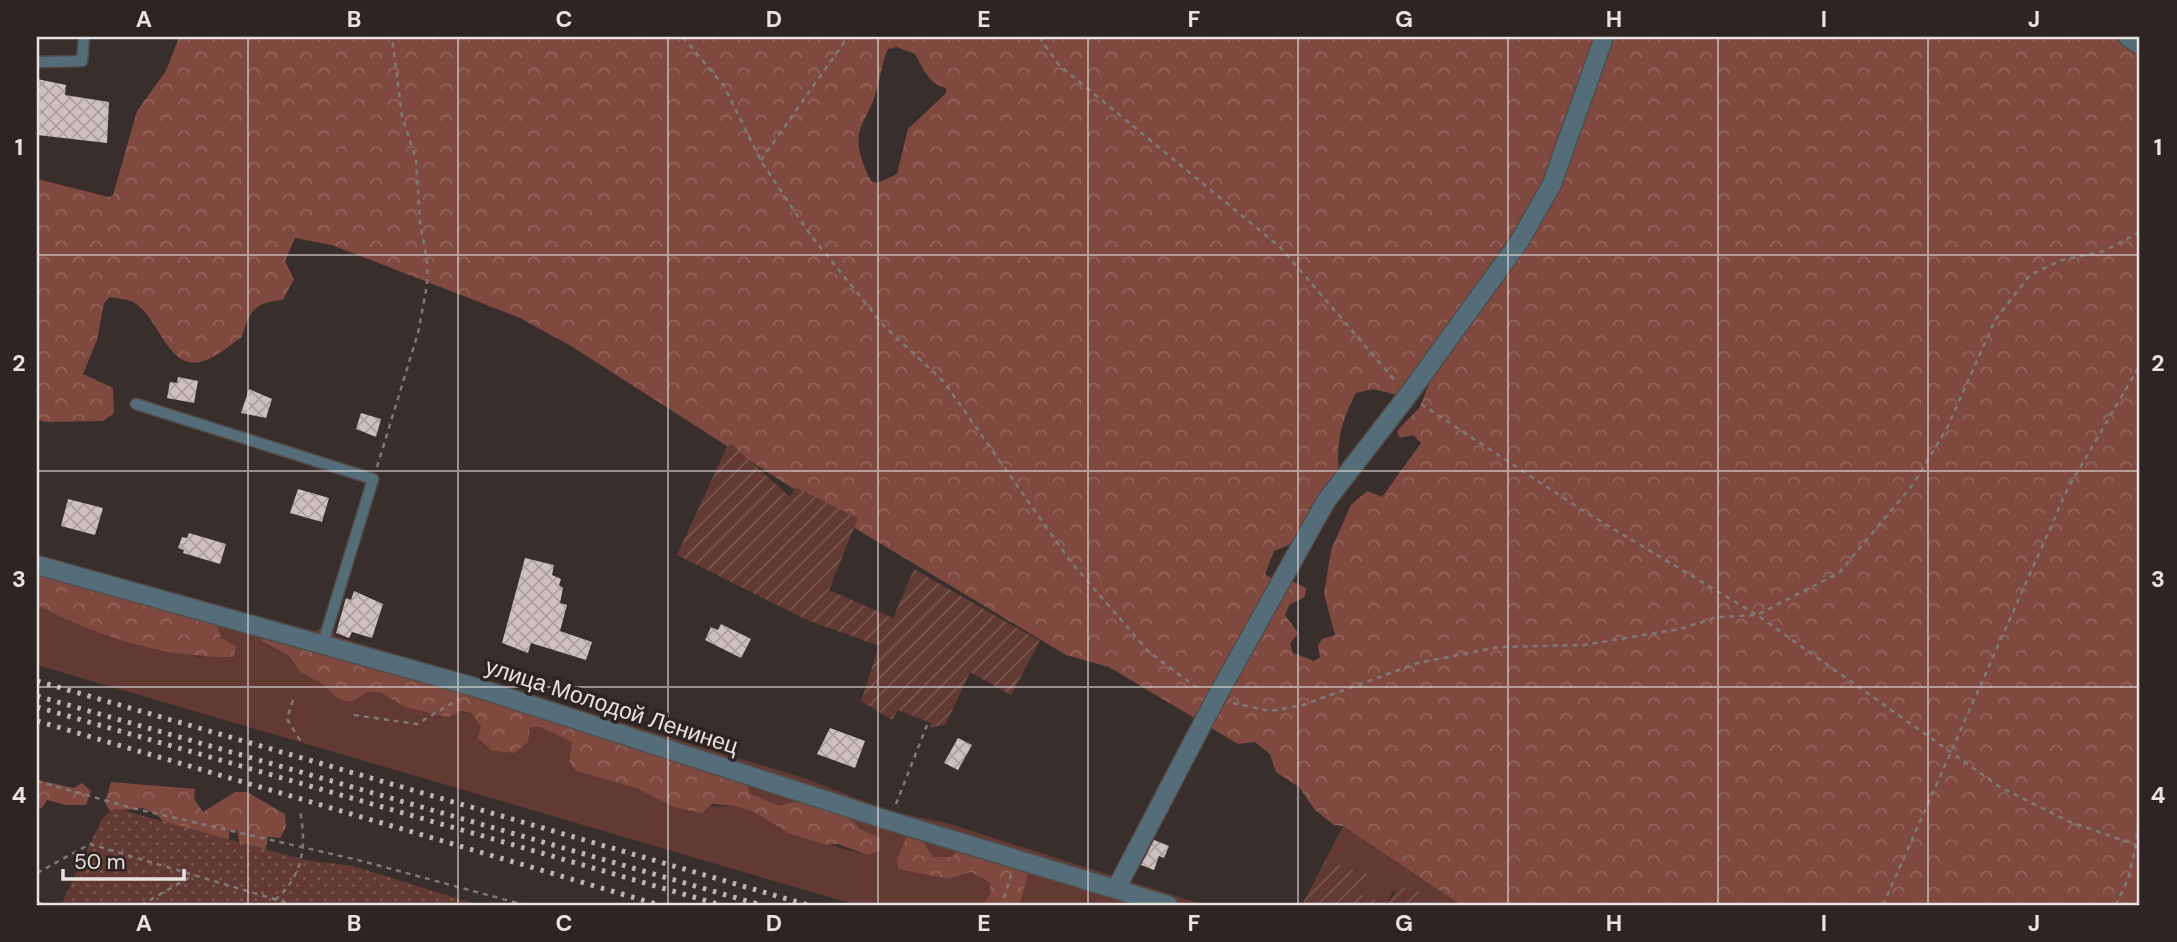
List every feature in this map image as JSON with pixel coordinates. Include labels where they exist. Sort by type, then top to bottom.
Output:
[{"type":"street","points":[[1116,889],[1216,698],[1326,501],[1408,395],[1519,242],[1550,188],[1604,37]]},
{"type":"street","points":[[2128,37],[2140,46]]},
{"type":"street","name":"улица Молодой Ленинец","points":[[37,565],[478,688],[890,821],[1168,905]]},
{"type":"lane","points":[[37,62],[82,61],[84,37]]},
{"type":"lane","points":[[136,404],[373,479],[323,643]]},
{"type":"path","points":[[373,479],[418,333],[427,285],[428,260],[420,223],[416,160],[402,116],[392,37]]},
{"type":"path","points":[[683,37],[724,86],[761,160],[809,233],[884,326],[944,382],[1071,562],[1149,652],[1191,686],[1216,698],[1269,712],[1303,705],[1418,663],[1499,647],[1584,645],[1680,629],[1717,617],[1756,615],[1839,573],[1906,493],[1947,428],[1994,320],[2030,275],[2062,260],[2104,251],[2140,232]]},
{"type":"path","points":[[761,160],[848,37]]},
{"type":"path","points":[[1039,37],[1059,65],[1281,248],[1408,395],[1582,510],[1756,615],[1951,753],[2031,804],[2136,845],[2140,854]]},
{"type":"path","points":[[1883,905],[2068,488],[2140,365]]},
{"type":"path","points":[[354,715],[417,724],[478,688]]},
{"type":"path","points":[[293,700],[287,719],[301,742]]},
{"type":"path","points":[[890,821],[927,725]]},
{"type":"path","points":[[37,781],[302,849],[358,860],[525,905]]},
{"type":"path","points":[[2116,905],[2128,879],[2136,845],[2140,798]]},
{"type":"path","points":[[275,900],[293,883],[302,849],[300,811]]},
{"type":"path","points":[[37,873],[90,844],[294,905]]},
{"type":"path","points":[[1004,898],[1016,859]]},
{"type":"path","points":[[141,905],[194,875]]},
{"type":"path","points":[[37,902],[45,905]]},
{"type":"shaded area","points":[[729,442],[790,497],[795,487],[858,518],[829,590],[893,618],[914,569],[1040,641],[1011,695],[970,672],[946,724],[930,728],[931,723],[898,710],[892,720],[861,701],[879,646],[807,620],[677,555]]},
{"type":"shaded area","points":[[37,557],[314,632],[321,627],[333,631],[335,636],[807,779],[889,811],[947,823],[1204,905],[1153,905],[1134,899],[1131,905],[1020,905],[1030,868],[933,857],[922,839],[907,836],[949,879],[971,872],[990,883],[990,895],[981,905],[856,905],[37,665],[37,605],[98,631],[204,658]],"holes":[[[261,642],[747,777],[749,793],[779,807],[810,798],[844,811],[860,829],[880,838],[867,855],[790,834],[756,813],[735,806],[674,807],[636,788],[576,771],[569,761],[572,742],[540,727],[530,727],[514,753],[492,751],[477,738],[481,727],[471,713],[406,707],[380,692],[368,692],[350,702],[339,699],[322,684],[300,672],[289,656]]]},
{"type":"shaded area","points":[[118,809],[305,860],[353,866],[479,905],[61,905],[102,819],[110,811]]},
{"type":"shaded area","points":[[1343,826],[1461,905],[1426,905],[1421,893],[1393,891],[1387,904],[1359,894],[1367,874],[1325,861]]},
{"type":"shaded area","points":[[1325,861],[1368,874],[1359,894],[1387,904],[1400,886],[1421,893],[1426,905],[1302,905]]},
{"type":"green space","points":[[179,37],[2118,37],[2140,52],[2140,905],[1461,905],[1343,826],[1334,825],[1315,810],[1299,787],[1276,772],[1270,754],[1255,742],[1238,744],[1109,667],[1066,655],[858,530],[571,346],[520,318],[332,245],[295,238],[285,261],[294,279],[283,300],[260,306],[251,314],[242,337],[216,355],[200,362],[188,362],[179,357],[141,308],[131,301],[110,297],[104,303],[97,340],[83,374],[113,388],[114,413],[103,421],[44,422],[37,418],[37,179],[109,197],[113,195],[137,111],[166,71]],"holes":[[[897,47],[915,54],[927,75],[946,88],[946,93],[908,129],[897,174],[877,183],[871,181],[863,163],[859,137],[875,96],[888,49]],[[1420,374],[1430,381],[1420,407],[1397,431],[1400,438],[1413,435],[1421,443],[1382,497],[1367,491],[1351,505],[1331,550],[1324,594],[1335,635],[1322,639],[1318,645],[1320,657],[1314,661],[1293,653],[1290,644],[1298,633],[1285,615],[1289,605],[1305,597],[1306,588],[1279,574],[1271,578],[1265,574],[1274,551],[1291,544],[1339,471],[1341,431],[1356,393],[1373,389],[1397,395]]]},
{"type":"green space","points":[[37,574],[217,624],[221,638],[236,646],[234,657],[209,657],[158,650],[83,626],[37,605]]},
{"type":"green space","points":[[266,634],[747,777],[749,793],[779,806],[809,798],[844,811],[860,829],[880,838],[880,851],[867,855],[838,844],[828,845],[790,834],[756,813],[735,806],[712,804],[702,813],[674,807],[636,788],[576,771],[569,761],[572,742],[540,727],[530,727],[528,742],[514,753],[492,751],[477,738],[481,727],[471,713],[462,711],[447,717],[405,707],[380,692],[368,692],[350,702],[339,699],[322,684],[300,672],[289,656],[261,641]]},
{"type":"green space","points":[[37,782],[74,788],[82,783],[91,791],[86,805],[66,805],[47,800],[42,808],[37,809]]},
{"type":"green space","points":[[111,782],[195,789],[194,799],[203,812],[235,792],[247,792],[285,814],[286,827],[280,838],[268,837],[265,852],[242,855],[237,830],[230,830],[228,843],[172,830],[157,815],[143,808],[110,811],[105,803]]},
{"type":"green space","points":[[907,836],[922,839],[933,857],[952,857],[961,847],[1030,867],[1020,905],[981,905],[990,895],[990,883],[971,872],[949,879],[898,869],[897,859]]},
{"type":"building","points":[[37,79],[66,85],[65,95],[109,102],[107,143],[37,135]]},
{"type":"building","points":[[178,377],[198,381],[194,403],[167,398],[170,382],[177,383]]},
{"type":"building","points":[[249,389],[272,399],[266,418],[241,413]]},
{"type":"building","points":[[361,413],[381,419],[376,437],[356,429]]},
{"type":"building","points":[[298,489],[329,498],[322,522],[290,513]]},
{"type":"building","points":[[68,499],[103,508],[95,535],[61,526]]},
{"type":"building","points":[[189,533],[226,544],[220,564],[183,553],[184,550],[178,548],[182,537],[187,538]]},
{"type":"building","points":[[525,558],[554,565],[552,575],[561,579],[559,585],[563,588],[560,603],[567,605],[560,631],[592,642],[586,660],[531,643],[528,653],[502,643]]},
{"type":"building","points":[[354,591],[383,604],[372,638],[352,632],[349,638],[336,633],[346,598],[351,600]]},
{"type":"building","points":[[721,624],[751,639],[741,658],[705,640],[711,627],[718,630]]},
{"type":"building","points":[[830,728],[865,741],[855,768],[817,754]]},
{"type":"building","points":[[958,738],[972,745],[958,770],[944,763]]},
{"type":"building","points":[[1154,840],[1169,846],[1164,858],[1159,856],[1154,870],[1141,865]]},
{"type":"railway","points":[[37,681],[808,905]]},
{"type":"railway","points":[[37,696],[761,905]]},
{"type":"railway","points":[[37,707],[721,905]]},
{"type":"railway","points":[[37,721],[659,905]]}]
